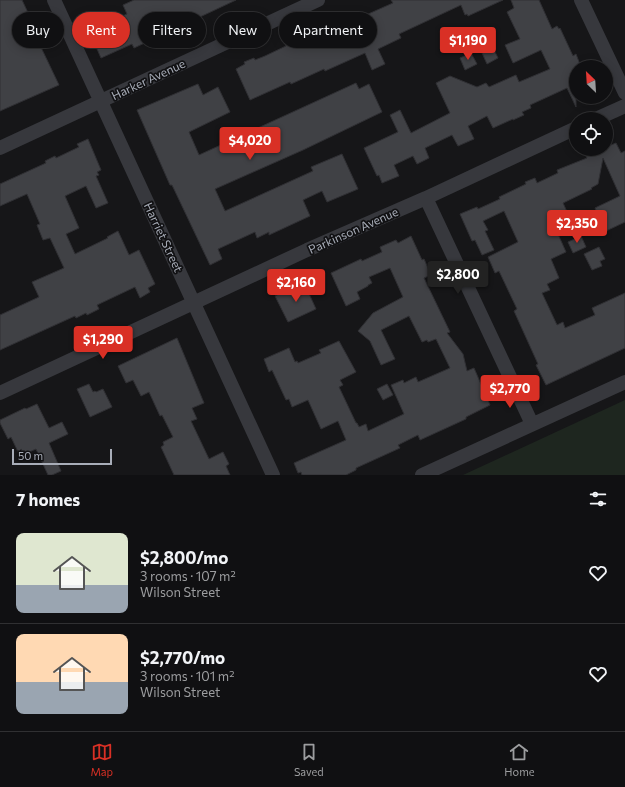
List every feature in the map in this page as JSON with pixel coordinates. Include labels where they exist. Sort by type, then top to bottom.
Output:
[{"type":"street","name":"Harriet Street","points":[[54,0],[273,475]]},
{"type":"street","name":"Harker Avenue","points":[[0,148],[318,0]]},
{"type":"street","points":[[581,0],[625,93]]},
{"type":"street","points":[[612,112],[625,106]]},
{"type":"street","name":"Parkinson Avenue","points":[[0,393],[307,250],[426,198],[569,131]]},
{"type":"street","points":[[426,198],[532,424]]},
{"type":"street","points":[[422,475],[625,382]]},
{"type":"shaded area","points":[[625,400],[625,475],[463,475]]},
{"type":"building","points":[[0,0],[22,0],[28,12],[12,12],[12,48],[41,48],[59,85],[0,111]]},
{"type":"building","points":[[134,0],[236,0],[206,14],[206,12],[138,12],[138,46],[134,48],[132,44],[130,45],[130,12],[126,12],[123,5]]},
{"type":"building","points":[[391,0],[503,0],[468,16],[467,14],[465,15],[461,5],[399,34],[401,38],[378,49],[385,64],[372,70],[365,53],[325,71],[324,69],[291,84],[290,82],[250,100],[236,69],[245,64],[244,62],[254,58],[255,60],[282,48],[377,48],[377,12],[373,12],[393,3]]},
{"type":"building","points":[[511,0],[539,0],[552,29],[557,26],[559,29],[560,28],[573,56],[576,54],[578,60],[569,60],[569,92],[567,88],[530,105],[531,108],[522,112],[524,115],[493,128],[487,116],[468,126],[474,139],[458,146],[452,135],[425,148],[429,158],[417,164],[413,156],[394,165],[399,176],[382,183],[379,175],[377,176],[364,148],[398,132],[390,115],[400,110],[411,133],[450,113],[436,83],[450,76],[477,87],[486,83],[489,87],[516,75],[519,82],[550,69],[541,50],[513,63],[505,45],[520,39],[507,12],[514,8]]},
{"type":"building","points":[[97,48],[123,48],[101,58]]},
{"type":"building","points":[[493,48],[498,58],[487,64],[482,53]]},
{"type":"building","points":[[471,53],[477,64],[465,70],[460,58]]},
{"type":"building","points":[[356,83],[359,89],[369,84],[382,112],[303,150],[215,189],[225,211],[313,171],[311,167],[342,154],[358,189],[327,202],[322,191],[303,200],[310,216],[269,235],[269,232],[257,238],[255,232],[218,249],[222,259],[210,265],[172,185],[170,185],[137,110],[198,84],[203,95],[218,87],[230,112],[189,132],[199,155]]},
{"type":"building","points":[[88,139],[101,170],[97,172],[99,175],[96,176],[108,203],[96,208],[86,186],[65,196],[79,228],[66,234],[75,254],[108,238],[107,237],[118,231],[129,255],[139,250],[155,284],[148,288],[150,292],[140,298],[135,287],[97,305],[99,309],[87,315],[86,313],[76,318],[75,316],[0,350],[0,315],[39,297],[32,282],[64,268],[50,238],[43,240],[37,225],[40,224],[27,194],[0,206],[0,184],[46,163],[45,161],[55,156],[56,158],[79,147],[77,144]]},
{"type":"building","points":[[616,143],[621,153],[625,151],[625,222],[606,231],[595,208],[620,196],[603,158],[598,184],[591,188],[592,189],[563,203],[569,216],[553,223],[566,252],[551,259],[559,278],[547,284],[550,290],[542,293],[557,325],[563,322],[565,328],[595,315],[592,308],[625,293],[625,348],[546,385],[536,365],[538,364],[514,311],[517,309],[499,271],[495,273],[488,257],[518,242],[504,211],[483,221],[488,230],[485,231],[494,250],[482,255],[475,240],[472,241],[460,214],[477,207],[478,209],[500,199],[499,197],[526,184],[525,182],[535,178],[537,183],[558,173],[557,170],[587,158],[586,156],[613,156],[613,144]]},
{"type":"building","points":[[411,236],[431,275],[424,278],[450,332],[447,333],[463,354],[467,371],[474,368],[490,405],[466,417],[466,419],[420,440],[418,435],[398,445],[400,448],[356,468],[356,470],[346,475],[302,475],[301,472],[298,473],[294,463],[346,440],[338,421],[321,429],[308,400],[292,407],[289,399],[286,400],[272,370],[269,372],[264,359],[289,348],[295,362],[297,361],[298,363],[321,353],[319,350],[339,341],[356,372],[340,380],[343,385],[339,387],[356,423],[359,427],[366,424],[368,431],[404,414],[391,385],[403,380],[404,383],[416,377],[418,382],[450,368],[436,339],[428,342],[427,340],[422,342],[409,316],[381,330],[395,359],[381,365],[370,341],[358,331],[373,313],[403,297],[390,268],[369,277],[372,283],[357,292],[360,299],[346,306],[331,273],[361,259],[362,261],[382,252],[380,247],[396,240],[398,243]]},
{"type":"building","points":[[581,236],[586,247],[573,253],[568,242]]},
{"type":"building","points":[[599,247],[605,259],[600,261],[602,266],[592,270],[584,254]]},
{"type":"building","points":[[305,285],[316,309],[288,322],[275,296],[289,289],[291,292]]},
{"type":"building","points":[[177,338],[204,403],[192,408],[197,419],[191,421],[209,459],[223,452],[229,464],[226,466],[230,475],[174,475],[161,447],[164,445],[163,442],[173,437],[162,415],[160,416],[149,392],[141,396],[133,380],[126,383],[118,366]]},
{"type":"building","points":[[89,384],[93,392],[103,389],[112,407],[90,417],[77,389]]},
{"type":"building","points":[[387,384],[393,395],[383,400],[377,389]]},
{"type":"building","points":[[37,404],[49,428],[62,422],[68,434],[49,443],[61,471],[52,475],[48,475],[36,449],[20,456],[11,437],[8,439],[0,423],[0,420]]}]
